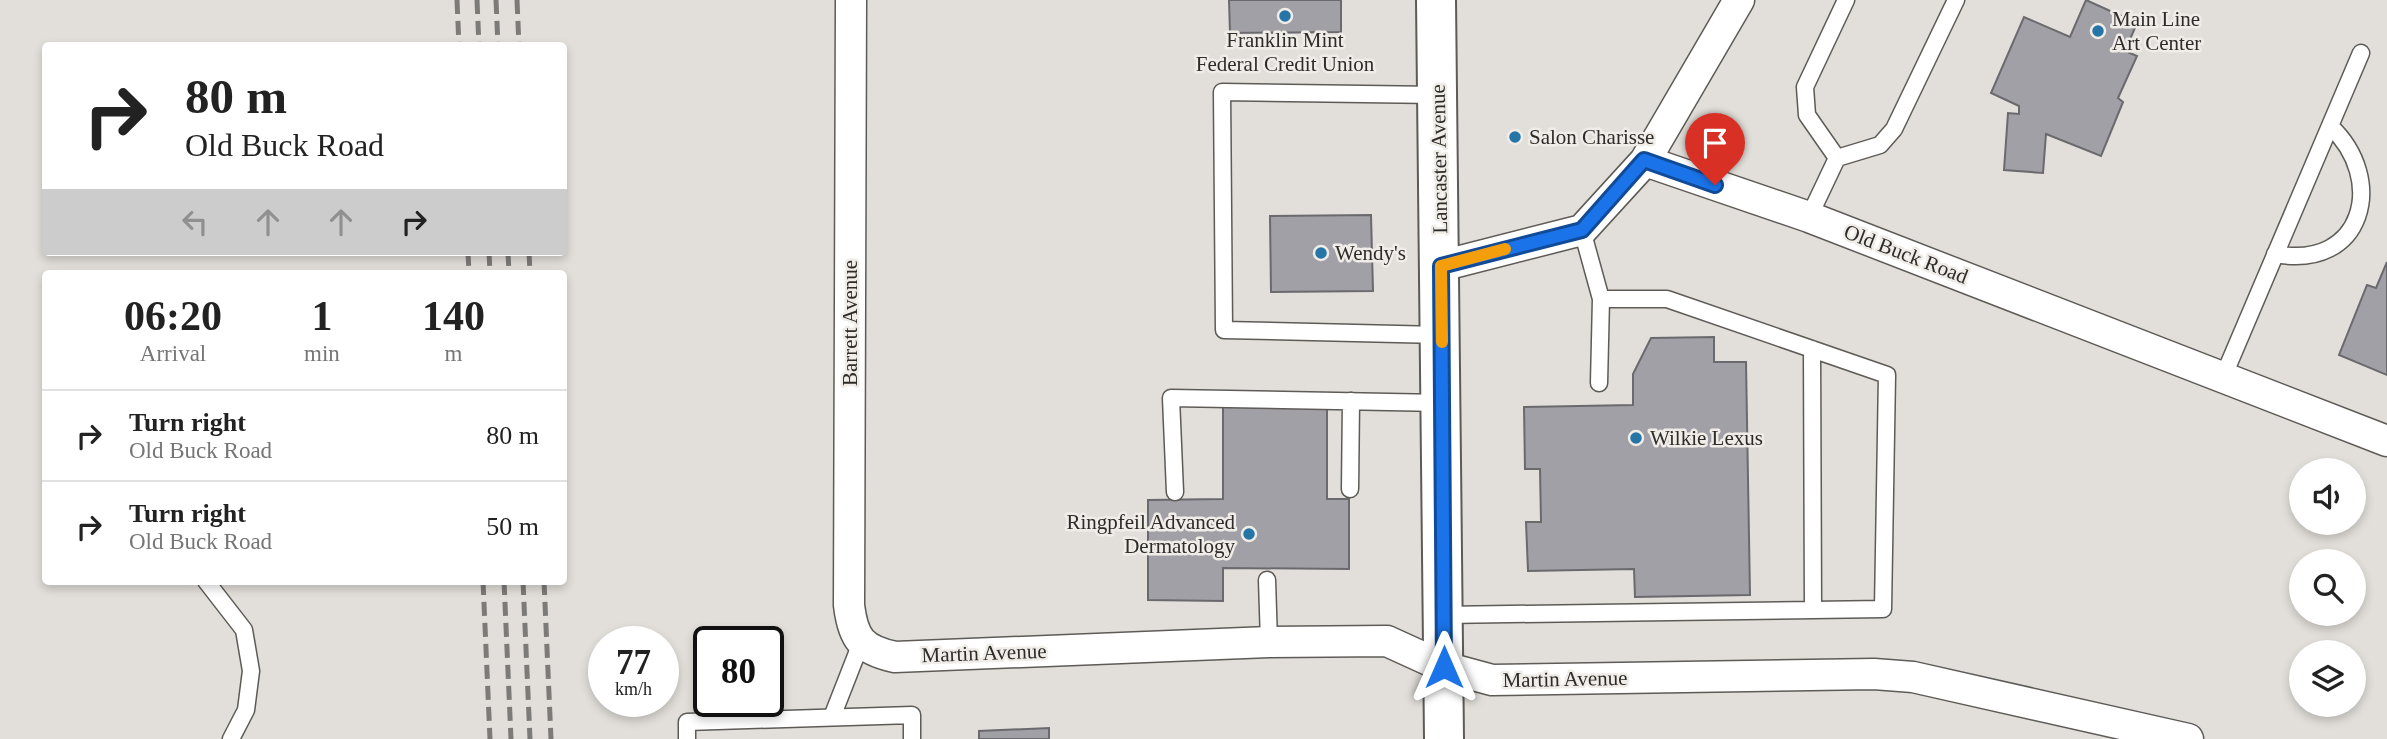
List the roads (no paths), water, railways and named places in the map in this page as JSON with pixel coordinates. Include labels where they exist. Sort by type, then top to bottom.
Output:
[{"type":"highway","name":"Lancaster Avenue","points":[[1436,0],[1442,335],[1444,739]]},
{"type":"street","name":"Barrett Avenue","points":[[851,0],[849,605],[855,630],[862,643]]},
{"type":"street","points":[[1441,266],[1582,230],[1644,160],[1739,0]]},
{"type":"street","name":"Old Buck Road","points":[[1644,160],[1809,217],[2224,375],[2387,441]]},
{"type":"street","name":"Martin Avenue","points":[[862,643],[876,653],[895,656],[1269,642],[1387,641],[1444,667],[1492,680],[1874,674],[1913,677],[2188,739]]},
{"type":"lane","points":[[1838,158],[1807,115],[1805,88],[1846,0]]},
{"type":"lane","points":[[1809,217],[1838,158],[1880,145],[1894,130],[1956,0]]},
{"type":"lane","points":[[2224,375],[2361,53]]},
{"type":"lane","points":[[1438,95],[1222,92],[1224,330],[1442,335]]},
{"type":"lane","points":[[2275,254],[2298,259],[2322,255],[2342,244],[2358,226],[2367,205],[2368,181],[2362,159],[2349,140],[2330,126]]},
{"type":"lane","points":[[1582,230],[1601,299],[1599,383]]},
{"type":"lane","points":[[1443,615],[1883,609],[1887,375],[1667,299],[1601,299]]},
{"type":"lane","points":[[1811,349],[1813,610]]},
{"type":"lane","points":[[1175,492],[1171,398],[1442,403]]},
{"type":"lane","points":[[1350,489],[1351,401]]},
{"type":"lane","points":[[1267,580],[1269,642]]},
{"type":"lane","points":[[209,585],[244,629],[251,671],[246,710],[232,739]]},
{"type":"lane","points":[[832,717],[862,643]]},
{"type":"lane","points":[[687,739],[687,722],[912,715],[912,739]]},
{"type":"railway","points":[[457,0],[459,42]]},
{"type":"railway","points":[[477,0],[479,42]]},
{"type":"railway","points":[[496,0],[498,42]]},
{"type":"railway","points":[[517,0],[519,42]]},
{"type":"railway","points":[[468,256],[469,270]]},
{"type":"railway","points":[[489,256],[490,270]]},
{"type":"railway","points":[[508,256],[509,270]]},
{"type":"railway","points":[[529,256],[530,270]]},
{"type":"railway","points":[[483,585],[490,739]]},
{"type":"railway","points":[[504,585],[511,739]]},
{"type":"railway","points":[[523,585],[530,739]]},
{"type":"railway","points":[[544,585],[551,739]]},
{"type":"place","name":"Franklin Mint Federal Credit Union","points":[[1285,16]]},
{"type":"place","name":"Main Line Art Center","points":[[2098,31]]},
{"type":"place","name":"Salon Charisse","points":[[1515,137]]},
{"type":"place","name":"Wendy's","points":[[1321,253]]},
{"type":"place","name":"Wilkie Lexus","points":[[1636,438]]},
{"type":"place","name":"Ringpfeil Advanced Dermatology","points":[[1249,534]]}]
